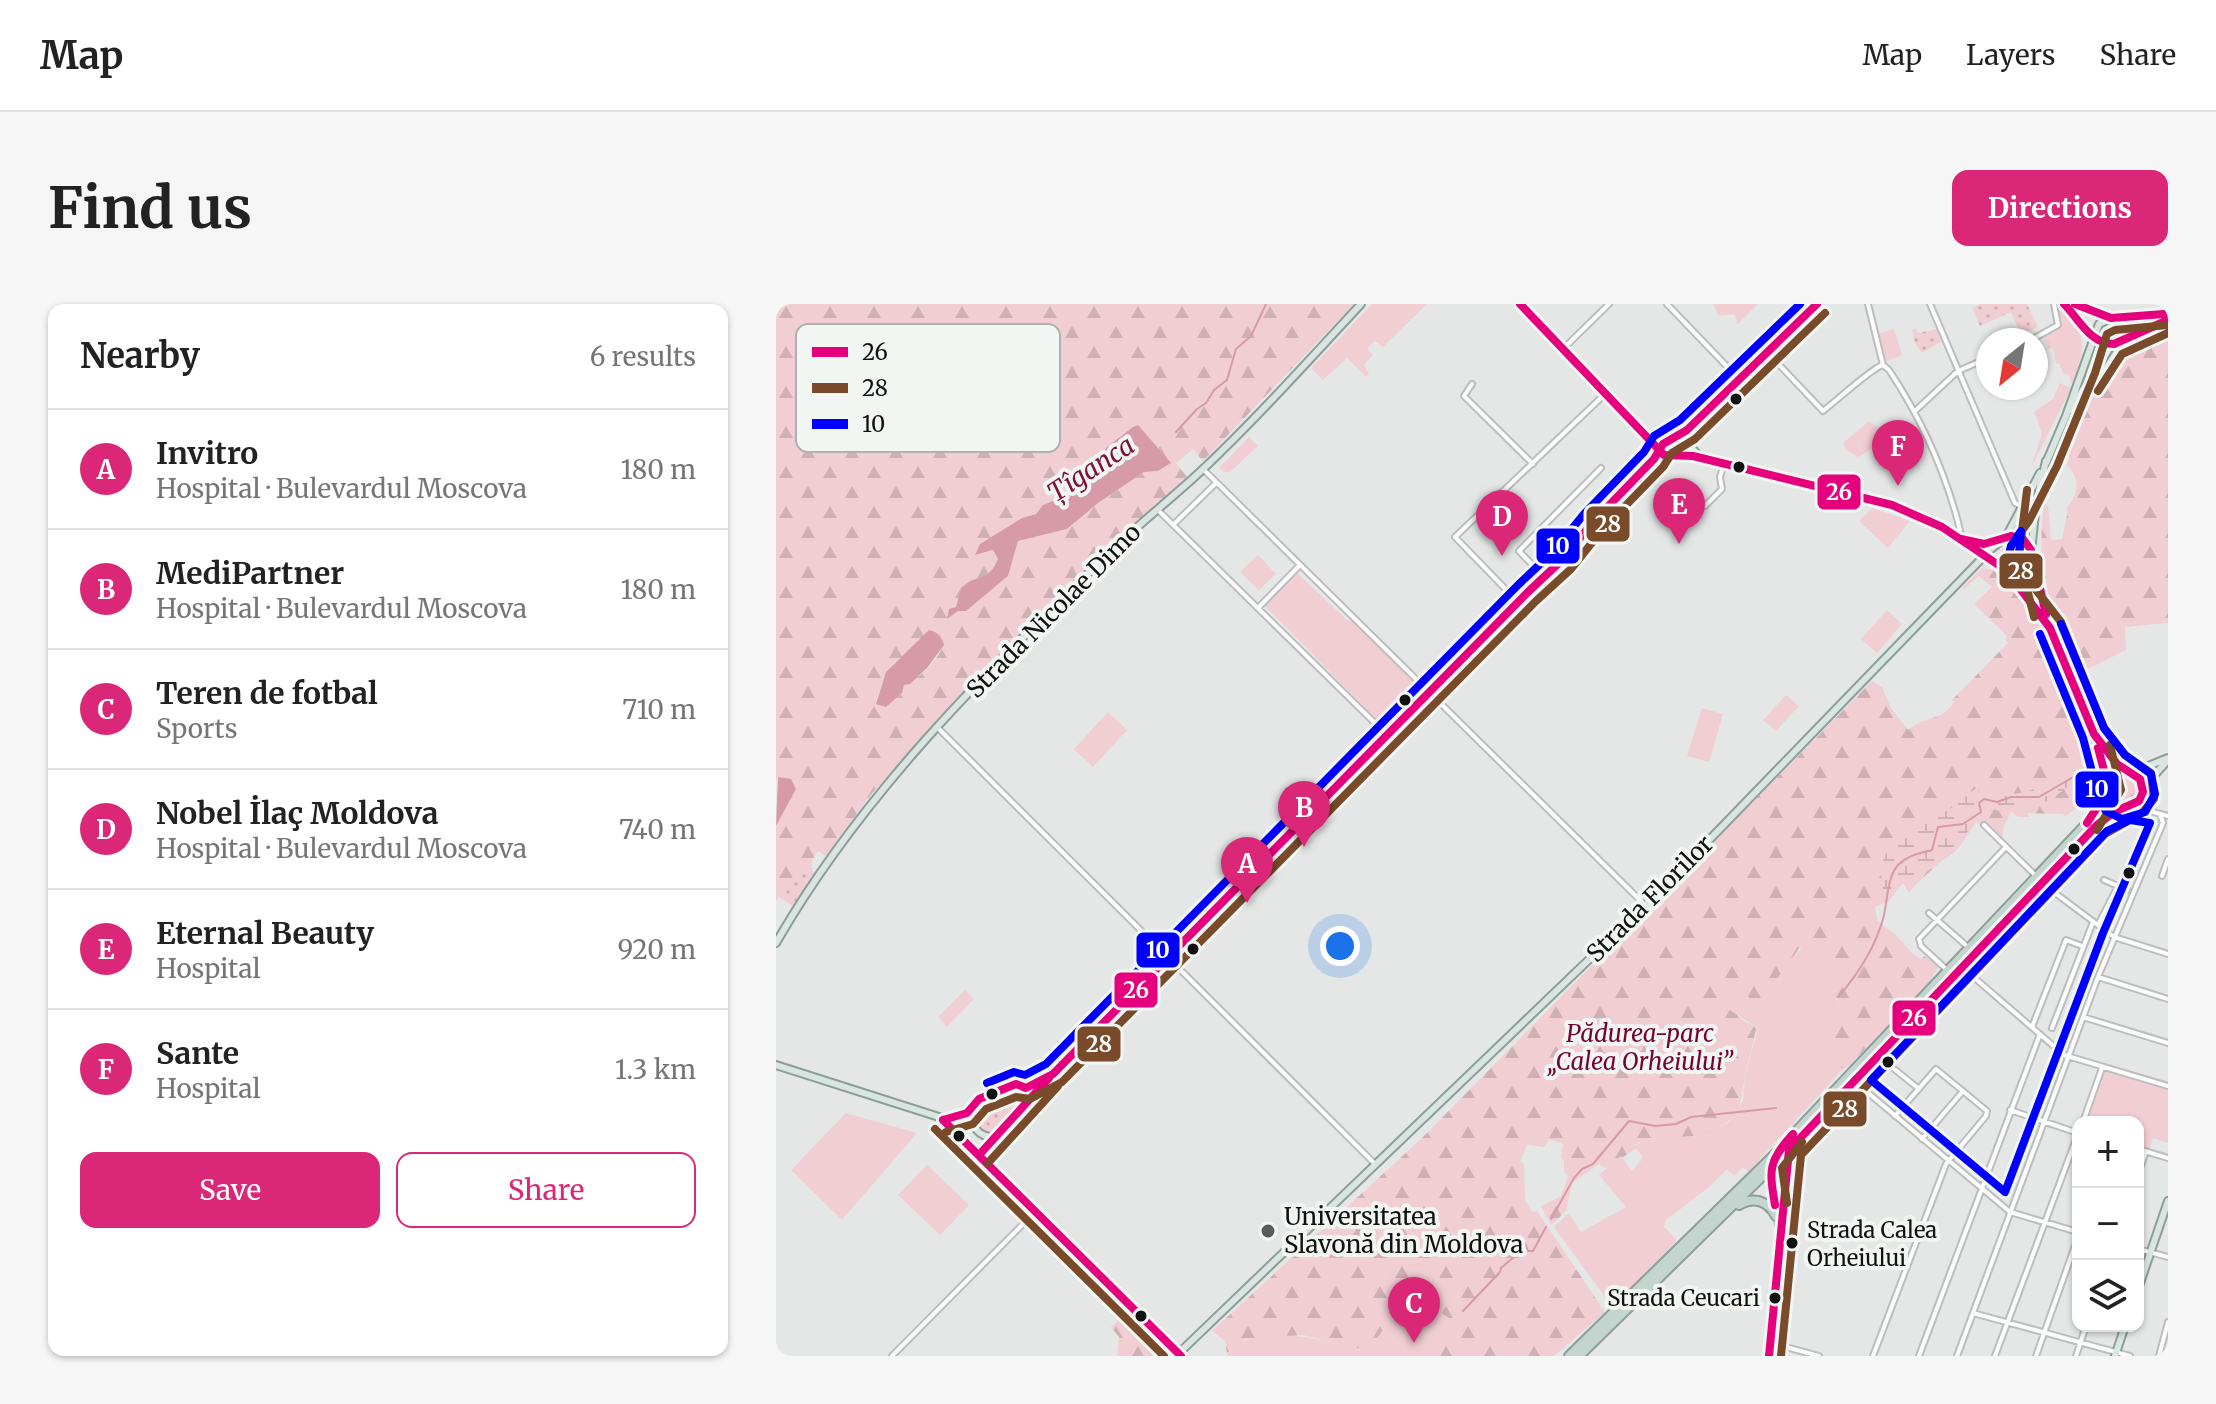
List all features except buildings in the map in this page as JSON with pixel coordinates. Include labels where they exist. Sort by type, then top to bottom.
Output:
[{"type":"highway","points":[[1569,1356],[1723,1212],[1768,1172],[1854,1081],[1900,1026],[1947,970],[1968,947],[2039,879],[2099,822],[2128,806],[2142,793],[2140,779],[2129,773],[2117,775],[2091,819],[2039,879],[1961,966],[1900,1026],[1773,1156],[1723,1212],[1579,1356]]},
{"type":"highway","points":[[2109,788],[2113,801],[2128,806]]},
{"type":"highway","points":[[1723,1212],[1743,1202],[1760,1201],[1768,1205],[1776,1216]]},
{"type":"main road","name":"Strada Nicolae Dimo","points":[[776,943],[850,830],[937,727],[1105,556],[1203,469],[1361,304]]},
{"type":"main road","points":[[1520,304],[1643,434],[1654,450],[1654,459]]},
{"type":"main road","points":[[1587,533],[1593,522],[1654,459],[1817,304]]},
{"type":"main road","points":[[2064,304],[2105,345],[2168,320]]},
{"type":"main road","points":[[2066,416],[2120,330],[2111,318],[2075,304]]},
{"type":"main road","points":[[1974,568],[1987,564],[2003,569],[2023,569],[2031,553],[2036,504],[2046,461],[2066,416],[2099,324],[2111,318],[2168,313]]},
{"type":"main road","points":[[1668,447],[1688,429]]},
{"type":"main road","points":[[1688,429],[1690,446],[1700,458]]},
{"type":"main road","points":[[1643,434],[1700,458],[1881,501],[1923,518],[1959,538],[2003,569]]},
{"type":"main road","points":[[1668,447],[1671,456]]},
{"type":"main road","points":[[979,1155],[1168,956],[1528,592],[1545,579],[1566,553],[1671,456],[1700,458]]},
{"type":"main road","name":"Strada Florilor","points":[[1180,1355],[1645,905],[2003,540],[2046,461]]},
{"type":"main road","points":[[1959,538],[1979,544],[2018,537],[2023,539],[2031,553],[2050,628],[2094,734],[2109,788]]},
{"type":"main road","points":[[2003,540],[1996,558],[2050,628]]},
{"type":"main road","points":[[1974,568],[1978,560],[1975,551]]},
{"type":"main road","points":[[1528,592],[1528,587],[1566,553]]},
{"type":"main road","points":[[2094,734],[2107,753],[2129,773],[2168,759]]},
{"type":"main road","points":[[2142,793],[2168,759]]},
{"type":"main road","points":[[776,1065],[943,1120],[1180,1355]]},
{"type":"main road","points":[[943,1120],[962,1115],[1053,1074]]},
{"type":"main road","points":[[1026,1088],[1032,1092],[1032,1099]]},
{"type":"main road","points":[[973,1109],[972,1119],[976,1130],[984,1136],[996,1137]]},
{"type":"main road","points":[[2144,1271],[2168,1201]]},
{"type":"main road","points":[[2115,1354],[2123,1332]]},
{"type":"street","points":[[1563,349],[1609,304]]},
{"type":"street","points":[[1667,304],[1740,380]]},
{"type":"street","points":[[1868,304],[1883,365],[1915,411],[1946,479],[1960,531],[1959,538]]},
{"type":"street","points":[[2048,331],[2058,325],[2054,304]]},
{"type":"street","points":[[1932,305],[2015,503],[2023,507]]},
{"type":"street","points":[[1768,353],[1823,411],[1875,367],[1883,365]]},
{"type":"street","points":[[1915,411],[1958,371],[1976,363]]},
{"type":"street","points":[[1472,384],[1464,396],[1533,464]]},
{"type":"street","points":[[1518,602],[1455,537],[1606,393]]},
{"type":"street","points":[[1705,506],[1722,489],[1720,477],[1724,463]]},
{"type":"street","points":[[1541,574],[1519,551],[1601,468]]},
{"type":"street","points":[[1203,469],[1645,905]]},
{"type":"street","points":[[1173,525],[1216,483]]},
{"type":"street","points":[[1158,510],[1387,735]]},
{"type":"street","points":[[1258,608],[1300,565]]},
{"type":"street","points":[[937,727],[1375,1164]]},
{"type":"street","points":[[2142,793],[2150,810]]},
{"type":"street","points":[[2128,806],[2168,816]]},
{"type":"street","points":[[1957,1356],[2098,977],[2163,823],[2160,814]]},
{"type":"street","points":[[1984,825],[2039,879],[2114,937],[2168,954]]},
{"type":"street","points":[[1947,970],[1918,942],[1920,937],[2006,847]]},
{"type":"street","points":[[2162,876],[2168,859]]},
{"type":"street","points":[[2104,880],[2127,890]]},
{"type":"street","points":[[2052,1028],[2082,946],[2118,886]]},
{"type":"street","points":[[1929,913],[1968,947]]},
{"type":"street","points":[[2032,1027],[2066,940],[2082,946]]},
{"type":"street","points":[[1961,966],[2068,1057],[2168,1086]]},
{"type":"street","points":[[2098,977],[2168,999]]},
{"type":"street","points":[[2083,1017],[2168,1043]]},
{"type":"street","points":[[1919,1356],[2040,1034]]},
{"type":"street","points":[[1888,1064],[1919,1089]]},
{"type":"street","points":[[2085,1116],[2103,1067]]},
{"type":"street","points":[[1873,1356],[1948,1161],[1986,1113],[1936,1069],[1895,1116]]},
{"type":"street","points":[[1854,1081],[2010,1212],[2072,1233]]},
{"type":"street","points":[[1922,1139],[1963,1091]]},
{"type":"street","points":[[2010,1110],[2072,1131]]},
{"type":"street","points":[[1995,1356],[2072,1149]]},
{"type":"street","points":[[1769,1356],[1789,1150]]},
{"type":"street","points":[[2144,1157],[2146,1151],[2168,1158]]},
{"type":"street","points":[[1773,1156],[1768,1172],[1779,1236]]},
{"type":"street","points":[[892,1356],[1036,1211]]},
{"type":"street","points":[[2144,1251],[2168,1257]]},
{"type":"street","points":[[2036,1356],[2072,1252]]},
{"type":"street","points":[[1973,1313],[2130,1356]]},
{"type":"street","points":[[2159,1356],[2168,1322]]},
{"type":"street","points":[[2076,1356],[2084,1332]]},
{"type":"street","points":[[1771,1343],[1819,1356]]},
{"type":"green space","points":[[776,304],[1354,304],[1203,461],[1193,449],[1176,463],[1187,477],[1030,623],[873,792],[826,856],[818,851],[812,860],[812,871],[793,877],[776,901],[776,826],[796,789],[778,777],[776,781]],"holes":[[[1107,447],[1170,464],[1158,471],[1144,472],[1098,503],[1067,529],[1018,541],[1008,576],[966,611],[958,611],[947,618],[949,610],[956,608],[970,582],[987,574],[998,559],[993,550],[981,554],[980,544],[1022,518],[1036,514],[1044,505],[1068,495]],[[944,645],[916,679],[904,685],[902,693],[886,707],[876,700],[886,674],[899,659],[913,652]]]},
{"type":"green space","points":[[1372,304],[1427,304],[1383,347],[1375,341],[1367,348],[1373,355],[1364,365],[1369,374],[1366,377],[1347,358],[1323,380],[1312,369],[1313,366]]},
{"type":"green space","points":[[1713,304],[1758,304],[1737,325],[1735,314],[1719,316]]},
{"type":"green space","points":[[1980,304],[2027,304],[2038,327],[2018,328],[2011,312],[1980,326],[1972,308]]},
{"type":"green space","points":[[2057,305],[2075,323],[2082,341],[2080,361],[2072,385],[2069,375],[2063,373],[2059,363],[2056,364],[2053,348],[2048,349],[2048,332],[2059,327],[2063,321]]},
{"type":"green space","points":[[2168,327],[2168,623],[2125,627],[2126,650],[2082,672],[2105,726],[2050,601],[2043,567],[2044,503],[2048,506],[2051,540],[2062,539],[2066,509],[2077,487],[2075,476],[2067,465],[2070,457],[2063,454],[2058,462],[2097,380]]},
{"type":"green space","points":[[1915,328],[1918,333],[1937,329],[1942,341],[1922,353],[1915,343],[1912,330]]},
{"type":"green space","points":[[1894,329],[1902,355],[1886,361],[1878,334]]},
{"type":"green space","points":[[2060,383],[2071,388],[2031,468],[2042,433],[2034,412],[2053,399]]},
{"type":"green space","points":[[1869,421],[1890,438],[1858,457],[1846,450],[1843,443]]},
{"type":"green space","points":[[1249,437],[1258,446],[1230,472],[1219,468]]},
{"type":"green space","points":[[1872,508],[1910,521],[1888,548],[1859,521]]},
{"type":"green space","points":[[2014,542],[2023,546],[2027,555],[2023,564],[2014,568],[2005,564],[2001,555],[2005,546]]},
{"type":"green space","points":[[1258,555],[1276,574],[1259,590],[1240,572]]},
{"type":"green space","name":"Pădurea-parc „Calea Orheiului”","points":[[1982,568],[1993,570],[2036,616],[2096,766],[2097,792],[2065,817],[2063,814],[2027,813],[2030,817],[2018,817],[2011,812],[2002,840],[1985,823],[1981,826],[1976,822],[1959,847],[1909,892],[1903,883],[1889,901],[1875,907],[1878,922],[1894,933],[1913,954],[1921,959],[1924,956],[1939,966],[1927,985],[1843,1069],[1826,1060],[1819,1034],[1839,1002],[1800,947],[1755,1011],[1747,1006],[1752,1000],[1726,984],[1718,999],[1744,1021],[1758,1028],[1739,1106],[1732,1118],[1714,1131],[1717,1135],[1645,1139],[1635,1145],[1637,1148],[1606,1168],[1599,1164],[1572,1183],[1566,1211],[1551,1225],[1541,1206],[1561,1196],[1568,1177],[1561,1158],[1563,1144],[1549,1139],[1544,1147],[1527,1145],[1520,1162],[1524,1163],[1525,1200],[1532,1212],[1537,1211],[1605,1312],[1554,1356],[1440,1356],[1453,1329],[1397,1311],[1368,1351],[1303,1335],[1246,1339],[1227,1353],[1225,1341],[1212,1331],[1422,1138],[1872,681],[1882,687],[1891,708],[1908,730],[1949,709],[1954,702],[1952,700],[2008,643],[2005,640],[2007,636],[1974,604],[1992,587],[1979,576],[1962,588]]},
{"type":"green space","points":[[1296,572],[1347,620],[1352,620],[1419,686],[1419,691],[1389,724],[1380,723],[1265,606]]},
{"type":"green space","points":[[1887,610],[1902,624],[1877,653],[1861,639]]},
{"type":"green space","points":[[1786,695],[1799,706],[1776,731],[1763,720]]},
{"type":"green space","points":[[1702,708],[1723,714],[1709,762],[1687,756]]},
{"type":"green space","points":[[1108,712],[1127,730],[1093,767],[1074,749]]},
{"type":"green space","points":[[2076,771],[2081,777],[2049,801],[2014,807],[2004,812],[1988,808],[1976,819],[1959,846],[1926,873],[1909,892],[1898,881],[1893,884],[1887,898],[1881,877],[1882,866],[1890,846],[1905,829],[1949,810],[1975,789],[2001,795],[2014,794],[2040,787]]},
{"type":"green space","points":[[2126,776],[2135,780],[2139,789],[2135,798],[2126,802],[2117,798],[2113,789],[2117,780]]},
{"type":"green space","points":[[816,872],[793,906],[779,897],[793,877]]},
{"type":"green space","points":[[1808,941],[1853,969],[1835,999],[1839,1002],[1819,1034],[1837,1045],[1827,1060],[1843,1069],[1748,1172],[1743,1167],[1734,1176],[1727,1169],[1666,1220],[1664,1227],[1676,1242],[1623,1296],[1618,1289],[1613,1293],[1618,1301],[1611,1305],[1554,1227],[1569,1213],[1581,1232],[1626,1207],[1599,1175],[1621,1156],[1632,1171],[1643,1158],[1635,1146],[1645,1139],[1716,1135],[1714,1131],[1730,1121],[1743,1101],[1745,1076],[1758,1028],[1717,999],[1726,984],[1752,999],[1748,1006],[1755,1011],[1790,960]]},
{"type":"green space","points":[[965,990],[974,999],[947,1027],[938,1017]]},
{"type":"green space","points":[[2105,1070],[2168,1088],[2168,1143],[2153,1138],[2149,1151],[2144,1149],[2144,1116],[2087,1116]]},
{"type":"green space","points":[[1025,1092],[1030,1095],[1029,1098],[996,1132],[983,1132],[977,1125],[976,1118],[980,1111]]},
{"type":"green space","points":[[846,1113],[917,1133],[842,1220],[791,1170]]},
{"type":"green space","points":[[927,1165],[969,1205],[940,1235],[898,1195]]},
{"type":"green space","points":[[1422,1299],[1450,1319],[1453,1329],[1440,1356],[1227,1356],[1238,1345],[1272,1335],[1314,1339],[1368,1351],[1397,1311]]},
{"type":"green space","points":[[1123,1316],[1165,1356],[1117,1356],[1119,1337],[1111,1327]]},
{"type":"water","points":[[1138,425],[1171,463],[1158,471],[1144,472],[1098,503],[1067,529],[1018,541],[1008,576],[966,611],[958,611],[947,619],[949,609],[956,607],[962,588],[985,576],[998,559],[993,550],[975,555],[980,544],[1022,518],[1036,514],[1043,505],[1068,495],[1107,447]]},
{"type":"water","points":[[929,630],[939,635],[944,645],[927,668],[910,684],[904,685],[902,693],[886,707],[876,704],[886,672]]},
{"type":"water","points":[[778,777],[791,779],[796,789],[776,826]]},
{"type":"waterway","name":"Țîganca","points":[[1176,432],[1227,380],[1236,349],[1251,336],[1266,304]]},
{"type":"waterway","points":[[1839,996],[1871,950],[1883,919],[1894,871],[1906,859],[1932,850],[1938,827],[1963,824],[1981,812],[1979,803],[1984,799],[1997,802],[2011,797],[2039,797],[2082,772]]},
{"type":"waterway","points":[[1551,1219],[1574,1178],[1582,1169],[1593,1164],[1629,1121],[1655,1126],[1676,1124],[1691,1117],[1776,1108]]},
{"type":"waterway","points":[[1463,1311],[1501,1268],[1521,1251],[1525,1243],[1528,1251],[1533,1251],[1546,1227]]},
{"type":"transit line","name":"26","points":[[1520,304],[1664,455],[1693,456],[1892,505],[1942,527],[2006,570],[2050,628],[2094,734],[2117,764],[2140,779],[2143,792],[2139,801],[2114,812],[2097,825],[1789,1150],[1769,1356]]},
{"type":"transit line","name":"10","points":[[987,1083],[1014,1072],[1025,1075],[1046,1064],[1553,552],[1584,514],[1644,452],[1654,436],[1680,420],[1800,304]]},
{"type":"transit line","name":"26","points":[[943,1120],[967,1113],[979,1099],[1016,1084],[1026,1088],[1053,1074],[1562,560],[1593,522],[1654,459],[1663,444],[1687,430],[1817,304]]},
{"type":"transit line","name":"26","points":[[2064,304],[2086,330],[2106,343],[2114,344],[2168,320]]},
{"type":"transit line","name":"26","points":[[2075,304],[2111,318],[2164,314]]},
{"type":"transit line","name":"28","points":[[946,1132],[973,1124],[986,1109],[1016,1097],[1030,1099],[1062,1082],[1571,569],[1602,530],[1663,467],[1672,453],[1695,439],[1825,313]]},
{"type":"transit line","name":"28","points":[[1781,1356],[1801,1155],[2105,834],[2142,813],[2154,799],[2151,773],[2125,755],[2104,728],[2061,622],[2009,555],[2011,546],[2029,521],[2057,466],[2095,373],[2107,334],[2115,330],[2168,325]]},
{"type":"transit line","name":"28","points":[[2098,391],[2122,354],[2168,333]]},
{"type":"transit line","name":"28","points":[[2027,490],[2019,556],[2034,617]]},
{"type":"transit line","name":"10","points":[[2021,531],[2019,555],[2023,573],[2009,555],[2021,531]]},
{"type":"transit line","name":"26","points":[[1961,539],[1984,544],[2011,536],[2023,539],[2031,550],[2046,614]]},
{"type":"transit line","name":"10","points":[[2040,634],[2083,738],[2100,802],[2106,811],[2122,819],[2145,812],[2155,794],[2151,774],[2125,755],[2104,728],[2061,624]]},
{"type":"transit line","name":"28","points":[[2097,830],[2121,790],[2110,745]]},
{"type":"transit line","name":"26","points":[[2087,823],[2109,789],[2098,748]]},
{"type":"transit line","name":"10","points":[[2130,820],[2150,823],[2103,933],[2005,1192],[1871,1080],[2107,831],[2130,820]]},
{"type":"transit line","name":"26","points":[[979,1155],[1049,1078]]},
{"type":"transit line","name":"28","points":[[988,1163],[1058,1086]]},
{"type":"transit line","name":"26","points":[[943,1120],[1181,1356]]},
{"type":"transit line","name":"28","points":[[935,1129],[1164,1356]]},
{"type":"transit line","name":"26","points":[[1775,1205],[1772,1166],[1793,1134]]},
{"type":"transit line","name":"28","points":[[1787,1203],[1782,1168],[1802,1142]]},
{"type":"place","name":"Sante","points":[[1898,486]]},
{"type":"place","name":"Eternal Beauty","points":[[1679,544]]},
{"type":"place","name":"Nobel İlaç Moldova","points":[[1502,556]]},
{"type":"place","name":"MediPartner","points":[[1304,847]]},
{"type":"place","name":"Invitro","points":[[1247,903]]},
{"type":"place","name":"Universitatea Slavonă din Moldova","points":[[1268,1231]]},
{"type":"place","name":"Strada Calea Orheiului","points":[[1792,1243]]},
{"type":"place","name":"Strada Ceucari","points":[[1775,1298]]},
{"type":"place","name":"Teren de fotbal","points":[[1414,1343]]}]
